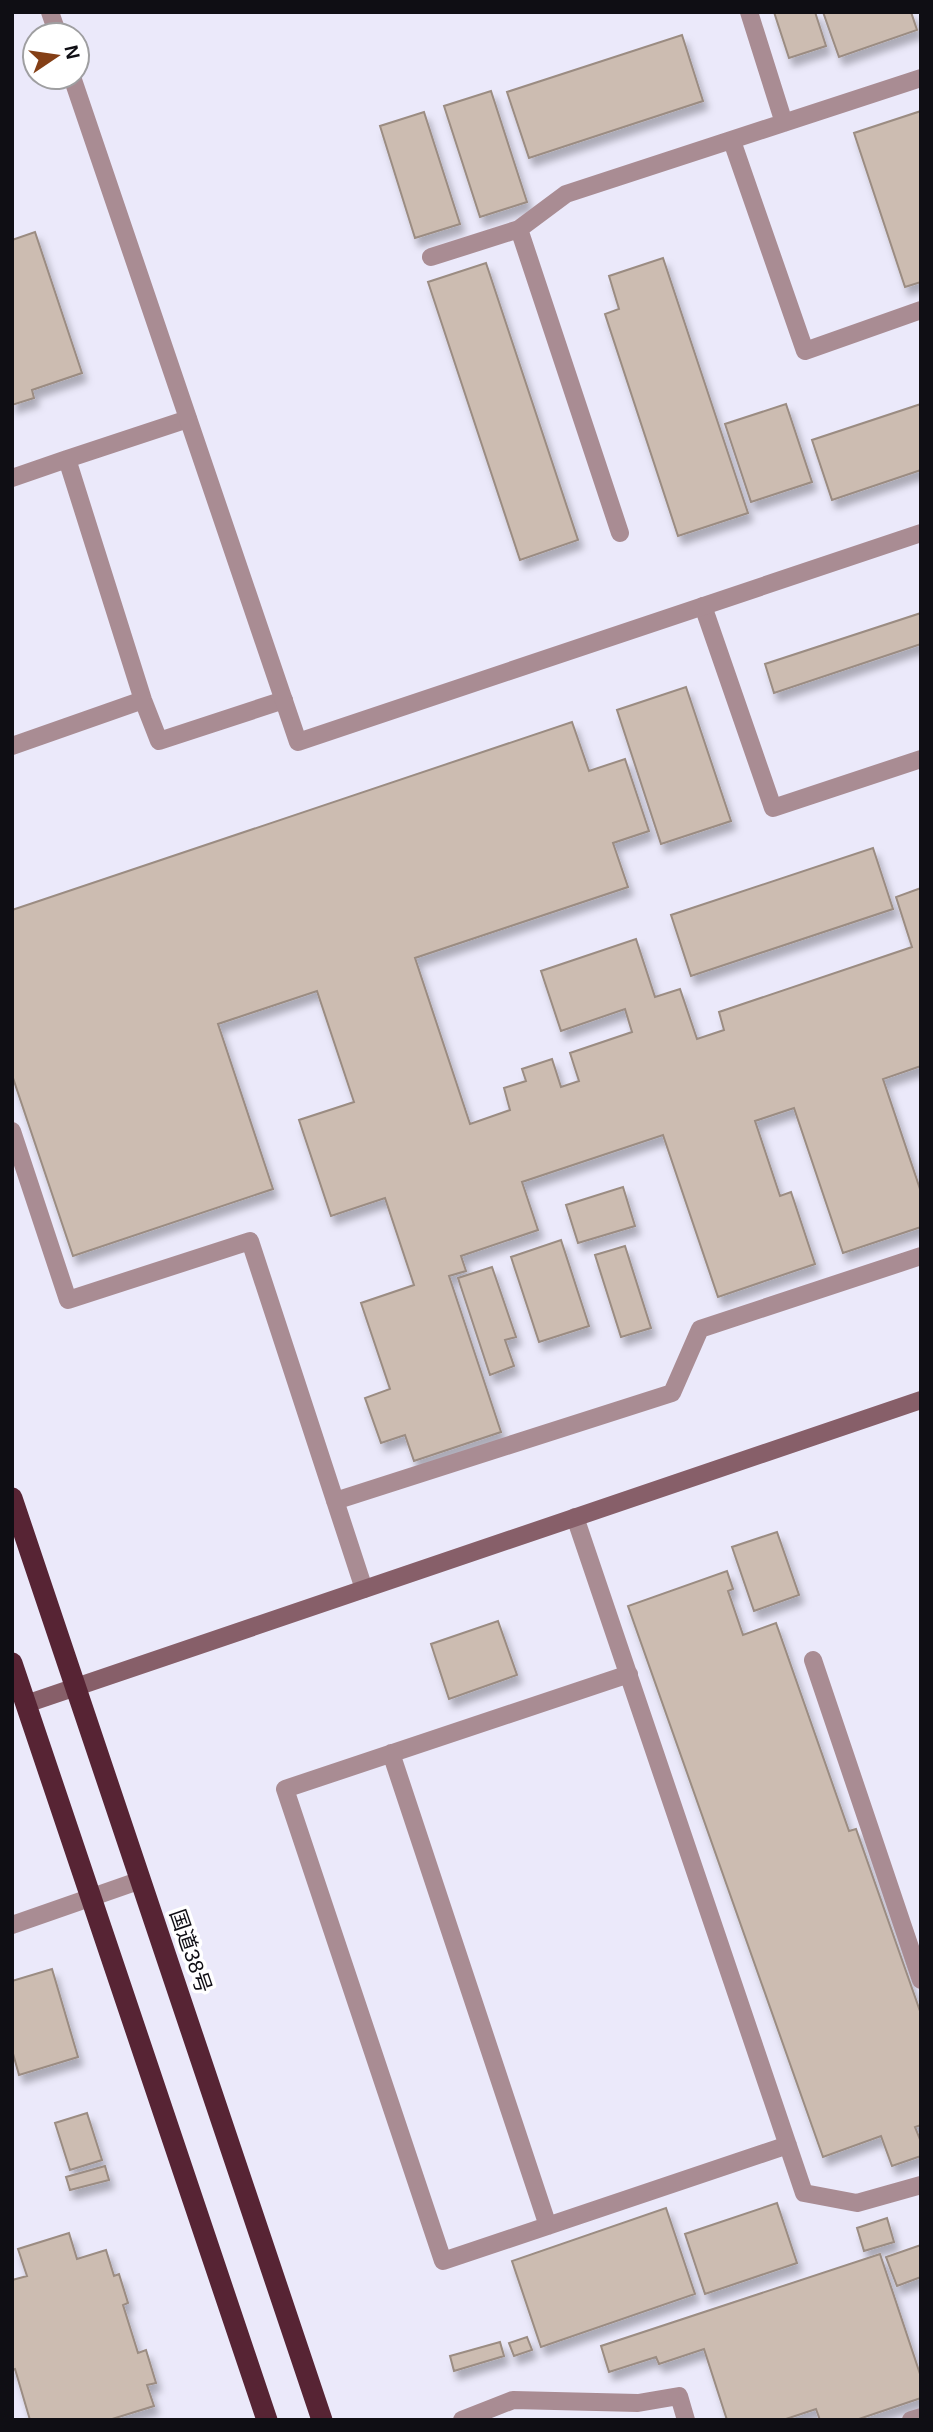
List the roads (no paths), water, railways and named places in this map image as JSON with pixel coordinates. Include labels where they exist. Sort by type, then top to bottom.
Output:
[{"type":"highway","name":"国道38号","points":[[12,1498],[322,2420]]},
{"type":"highway","points":[[12,1663],[267,2420]]},
{"type":"street","points":[[749,12],[784,123]]},
{"type":"street","points":[[431,257],[519,229],[566,194],[921,78]]},
{"type":"street","points":[[77,91],[298,741],[921,533]]},
{"type":"street","points":[[732,141],[805,351],[919,314]]},
{"type":"street","points":[[519,229],[620,533]]},
{"type":"street","points":[[12,478],[188,419]]},
{"type":"street","points":[[67,459],[143,700],[159,741],[284,700]]},
{"type":"street","points":[[703,606],[773,808],[921,759]]},
{"type":"street","points":[[12,746],[143,700]]},
{"type":"street","points":[[12,1131],[68,1300],[250,1241],[364,1589]]},
{"type":"street","points":[[335,1501],[672,1394],[700,1329],[921,1256]]},
{"type":"street","points":[[26,1704],[921,1400]]},
{"type":"street","points":[[575,1517],[804,2193],[857,2203],[921,2185]]},
{"type":"street","points":[[813,1660],[921,1980]]},
{"type":"street","points":[[629,1674],[285,1789],[443,2261],[788,2145]]},
{"type":"street","points":[[391,1753],[548,2226]]},
{"type":"street","points":[[12,1925],[141,1880]]},
{"type":"street","points":[[462,2420],[513,2400],[638,2403],[679,2396],[686,2420]]},
{"type":"street","points":[[911,2420],[921,2417]]}]
